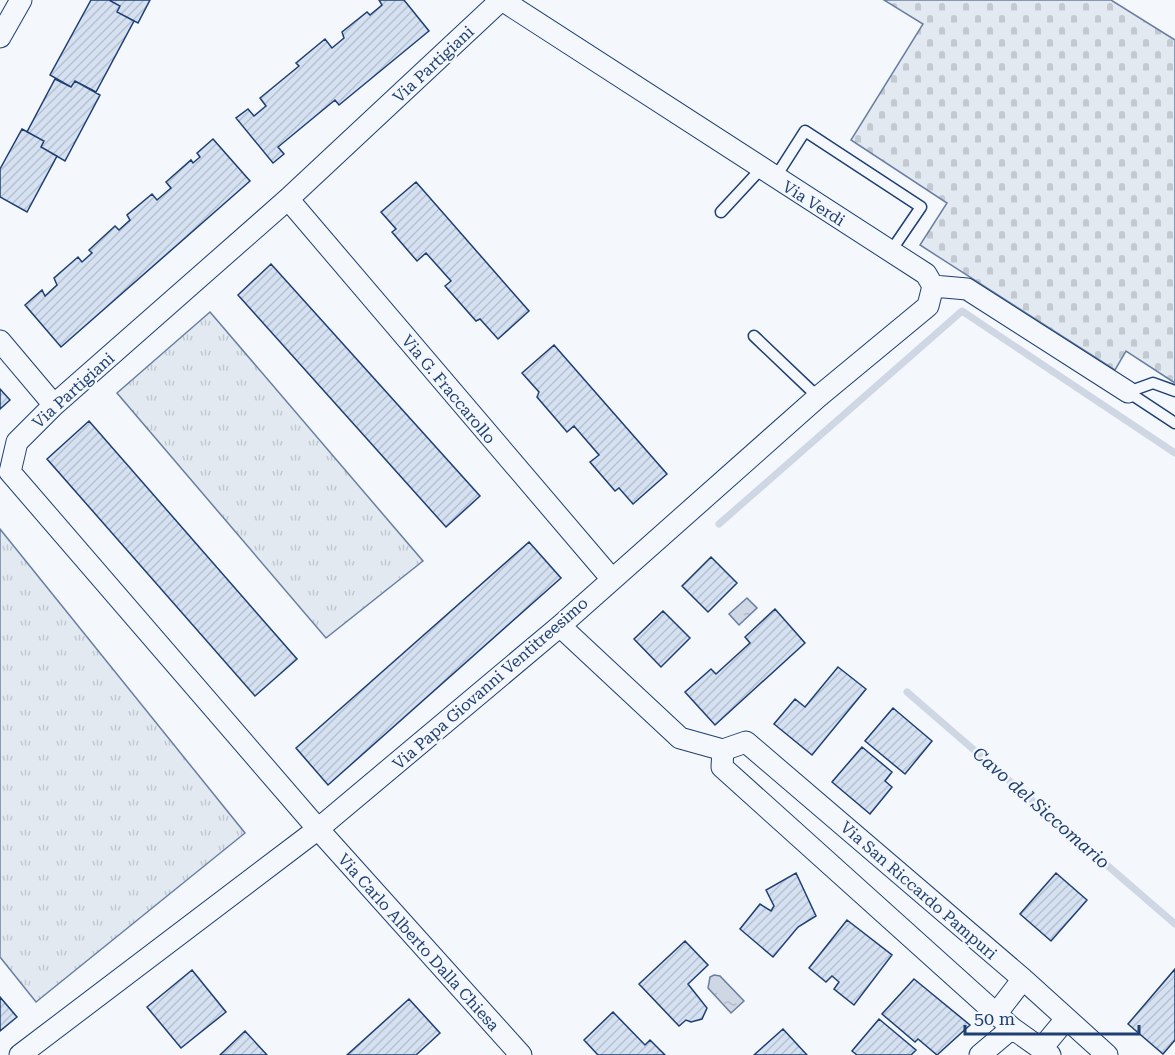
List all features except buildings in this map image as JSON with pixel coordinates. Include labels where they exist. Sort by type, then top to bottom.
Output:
[{"type":"street","points":[[0,37],[21,0]]},
{"type":"street","name":"Via Verdi","points":[[502,0],[926,274],[933,286]]},
{"type":"street","name":"Via Partigiani","points":[[318,829],[10,472],[17,442],[54,405],[288,199],[502,0]]},
{"type":"street","name":"Via G. Fraccarollo","points":[[288,199],[611,578]]},
{"type":"street","points":[[933,286],[967,289],[1128,392]]},
{"type":"street","name":"Via Papa Giovanni Ventitreesimo","points":[[20,1055],[318,829],[560,626],[611,578],[819,397],[928,306],[933,286]]},
{"type":"street","points":[[0,340],[54,405]]},
{"type":"street","name":"Via San Riccardo Pampuri","points":[[560,626],[680,738],[723,750],[746,742],[1023,979],[1107,1055]]},
{"type":"street","points":[[723,750],[722,767],[1004,1021],[1046,1051],[1066,1019]]},
{"type":"street","name":"Via Carlo Alberto Dalla Chiesa","points":[[318,829],[520,1055]]},
{"type":"street","points":[[980,1055],[1004,1021],[1023,979]]},
{"type":"lane","points":[[721,212],[768,173],[805,131],[921,207],[891,252]]},
{"type":"lane","points":[[754,336],[819,397]]},
{"type":"lane","points":[[1128,392],[1153,383],[1175,391]]},
{"type":"lane","points":[[1128,392],[1175,423]]},
{"type":"green space","points":[[884,0],[1111,0],[1175,40],[1175,383],[1126,351],[1115,370],[920,245],[947,203],[851,140],[923,24]]},
{"type":"green space","points":[[210,312],[423,561],[326,638],[117,393]]},
{"type":"green space","points":[[0,529],[245,833],[36,1002],[0,957]]},
{"type":"water","points":[[747,598],[757,608],[739,625],[729,614]]},
{"type":"water","points":[[720,976],[744,1001],[731,1013],[708,988],[710,977]]},
{"type":"waterway","points":[[719,524],[962,311],[1175,453]]},
{"type":"waterway","name":"Cavo del Siccomario","points":[[907,692],[1175,924]]}]
